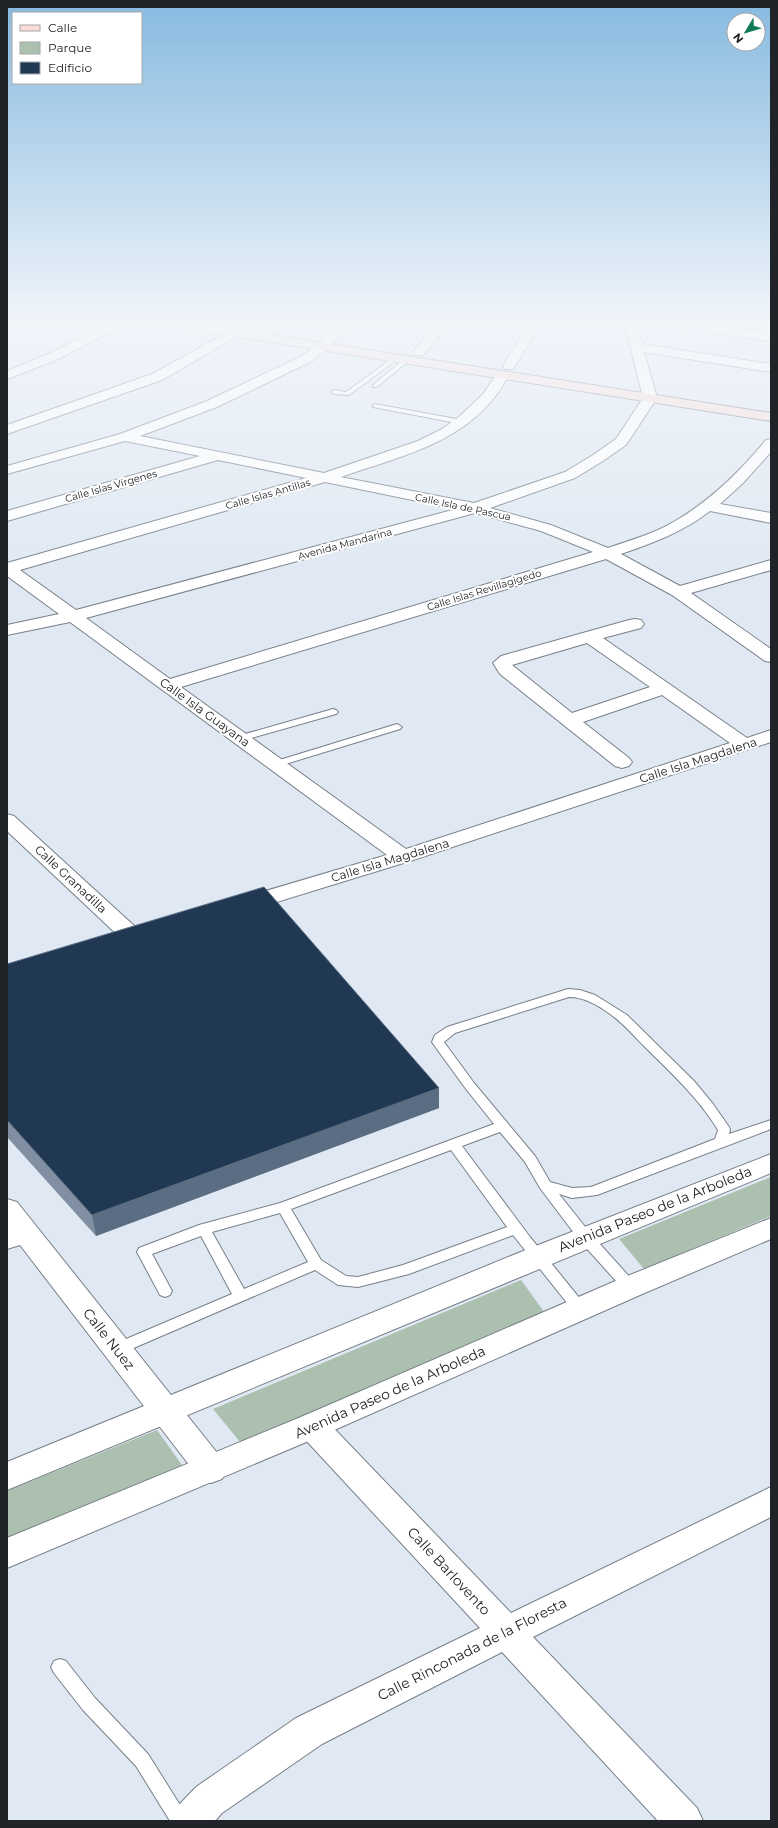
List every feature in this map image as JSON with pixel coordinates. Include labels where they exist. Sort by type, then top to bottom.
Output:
[{"type":"main road","points":[[712,405],[771,417]]},
{"type":"main road","points":[[756,405],[771,407]]},
{"type":"street","points":[[7,430],[77,405]]},
{"type":"street","points":[[7,470],[125,437],[209,405]]},
{"type":"street","name":"Calle Islas Antillas","points":[[7,568],[323,478],[423,444],[447,432],[462,422],[479,405]]},
{"type":"street","name":"Avenida Mandarina","points":[[7,630],[74,616],[475,508],[570,475],[621,442],[642,405]]},
{"type":"street","name":"Calle Isla de Pascua","points":[[125,437],[475,508],[546,528],[608,554],[678,592],[771,657]]},
{"type":"street","name":"Calle Islas Revillagigedo","points":[[168,685],[608,554],[670,530],[707,506],[758,468],[771,443]]},
{"type":"street","name":"Calle Islas Vírgenes","points":[[7,516],[216,456]]},
{"type":"street","points":[[707,506],[771,518]]},
{"type":"street","points":[[678,592],[771,565]]},
{"type":"street","name":"Calle Isla Guayana","points":[[7,568],[403,857]]},
{"type":"street","points":[[622,762],[506,670],[502,663],[507,660],[635,624]]},
{"type":"street","points":[[590,637],[744,744]]},
{"type":"street","points":[[753,644],[771,639]]},
{"type":"street","points":[[570,720],[665,688]]},
{"type":"street","name":"Calle Isla Magdalena","points":[[224,911],[403,857],[771,736]]},
{"type":"street","name":"Calle Granadilla","points":[[7,820],[142,936],[112,945]]},
{"type":"street","name":"Avenida Paseo de la Arboleda","points":[[7,1476],[771,1162]]},
{"type":"street","name":"Calle Nuez","points":[[7,1209],[16,1236],[117,1349],[210,1469]]},
{"type":"street","name":"Avenida Paseo de la Arboleda","points":[[7,1554],[312,1426],[580,1309],[771,1228]]},
{"type":"street","name":"Calle Barlovento","points":[[312,1426],[684,1821]]},
{"type":"street","name":"Calle Rinconada de la Floresta","points":[[189,1821],[209,1800],[309,1731],[771,1501]]},
{"type":"lane","points":[[375,406],[462,422]]},
{"type":"lane","points":[[241,738],[333,712]]},
{"type":"lane","points":[[276,764],[397,727]]},
{"type":"lane","points":[[630,1288],[585,1238],[545,1185],[530,1159],[440,1047],[438,1042],[439,1038],[451,1030],[568,993],[577,992],[588,996],[623,1018],[673,1068],[717,1117],[724,1130],[721,1142]]},
{"type":"lane","points":[[545,1185],[572,1193],[592,1192],[771,1124]]},
{"type":"lane","points":[[165,1292],[144,1252],[204,1229],[283,1206],[503,1126]]},
{"type":"lane","points":[[454,1144],[516,1229],[580,1309]]},
{"type":"lane","points":[[283,1206],[316,1264],[344,1281],[358,1282],[404,1270],[452,1254],[516,1229]]},
{"type":"lane","points":[[204,1229],[241,1296]]},
{"type":"lane","points":[[117,1349],[316,1264]]},
{"type":"lane","points":[[60,1667],[89,1704],[142,1760],[181,1821]]},
{"type":"green space","points":[[771,1177],[771,1216],[644,1269],[619,1239]]},
{"type":"green space","points":[[521,1280],[545,1313],[241,1443],[213,1409]]},
{"type":"green space","points":[[157,1430],[182,1465],[7,1538],[7,1491]]},
{"type":"building","points":[[264,887],[439,1088],[92,1215],[7,1120],[7,964]]}]
